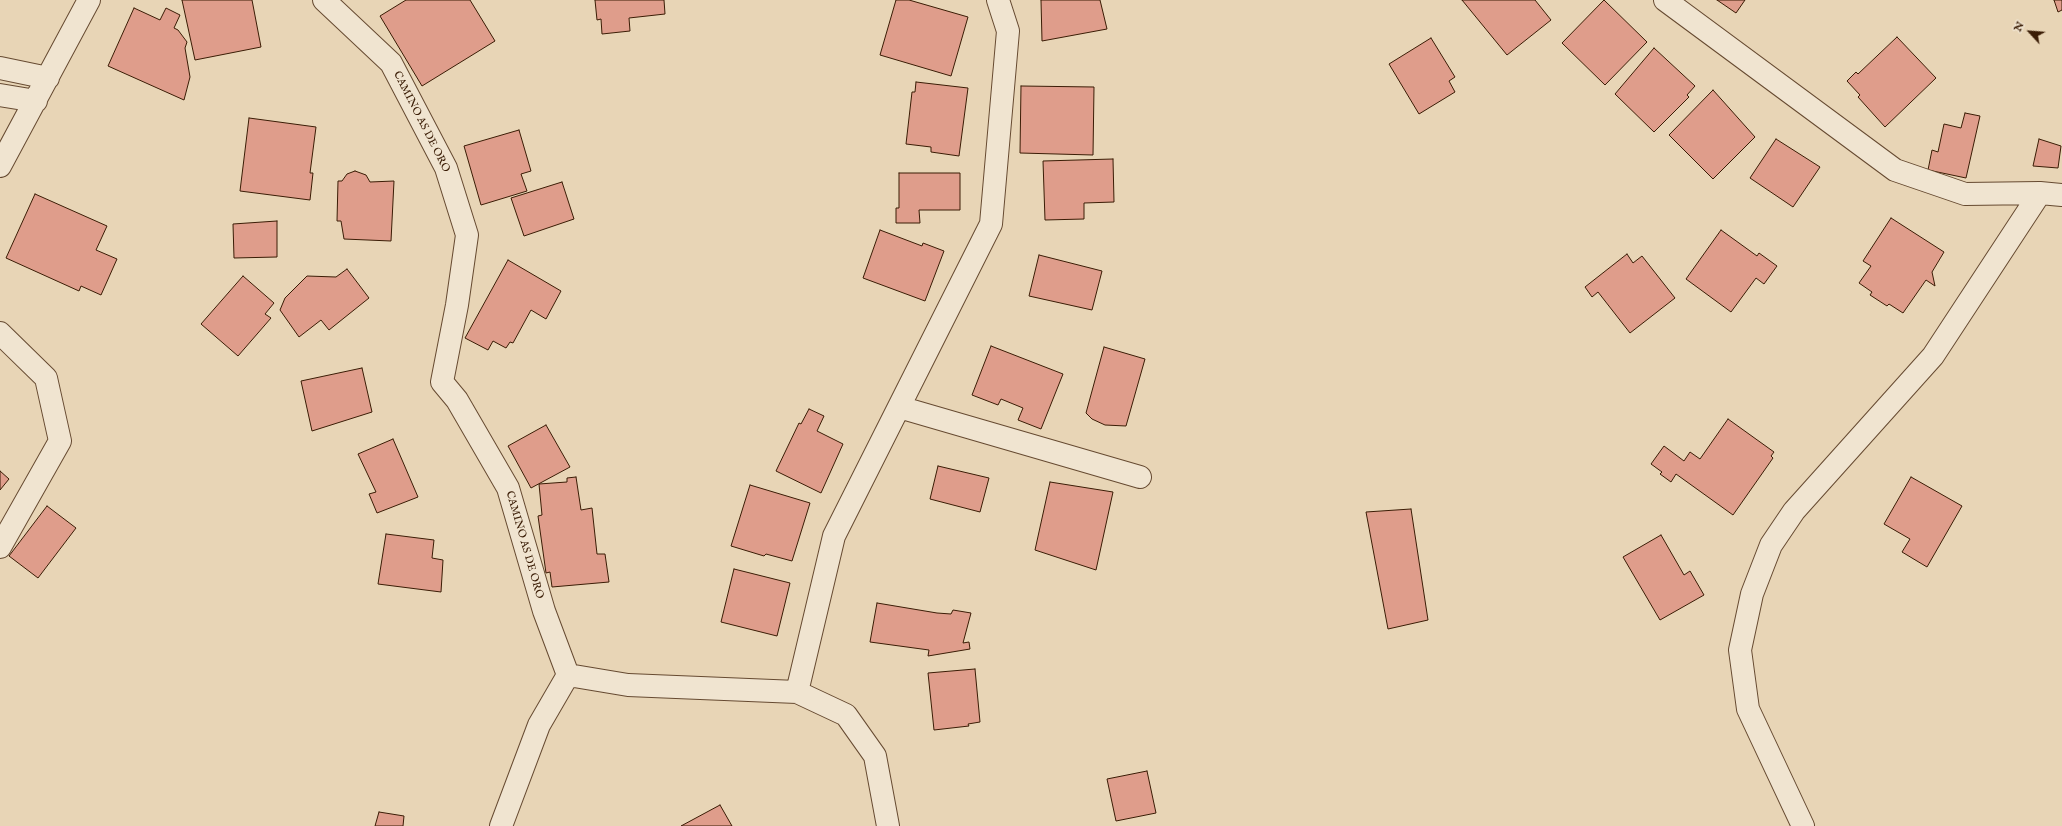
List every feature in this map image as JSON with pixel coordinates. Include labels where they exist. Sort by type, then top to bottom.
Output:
[{"type":"street","points":[[0,166],[89,0]]},
{"type":"street","name":"CAMINO AS DE ORO","points":[[324,0],[391,62],[446,168],[467,235],[457,304],[442,382],[457,400],[508,488],[544,611],[568,675]]},
{"type":"street","points":[[797,692],[834,536],[991,224],[1008,31],[998,0]]},
{"type":"street","points":[[1665,0],[1895,170],[1965,194],[2040,193],[2062,195]]},
{"type":"street","points":[[0,68],[48,78]]},
{"type":"street","points":[[0,95],[36,101]]},
{"type":"street","points":[[1803,826],[1748,709],[1740,650],[1752,594],[1772,545],[1794,511],[1933,356],[2040,193]]},
{"type":"street","points":[[0,334],[46,378],[60,441],[0,547]]},
{"type":"street","points":[[899,407],[1140,477]]},
{"type":"street","points":[[501,826],[539,725],[568,675],[628,685],[797,692],[846,715],[875,756],[888,826]]},
{"type":"building","points":[[182,0],[252,0],[261,47],[195,60]]},
{"type":"building","points":[[406,0],[470,0],[495,41],[422,86],[380,16]]},
{"type":"building","points":[[595,0],[664,0],[665,14],[629,18],[630,31],[602,34],[601,19],[597,20]]},
{"type":"building","points":[[896,0],[909,0],[968,17],[951,76],[880,55]]},
{"type":"building","points":[[1041,0],[1100,0],[1107,29],[1042,41]]},
{"type":"building","points":[[1462,0],[1535,0],[1551,20],[1507,55]]},
{"type":"building","points":[[1604,0],[1647,42],[1605,85],[1562,43]]},
{"type":"building","points":[[1717,0],[1745,0],[1736,13]]},
{"type":"building","points":[[2054,0],[2062,0],[2062,10],[2058,12]]},
{"type":"building","points":[[134,8],[160,20],[166,8],[180,15],[174,28],[178,30],[187,42],[185,48],[190,77],[184,100],[108,66]]},
{"type":"building","points":[[1897,37],[1936,78],[1885,127],[1858,97],[1860,95],[1847,81],[1856,72],[1858,74]]},
{"type":"building","points":[[1431,38],[1455,77],[1449,81],[1455,92],[1419,114],[1389,64]]},
{"type":"building","points":[[1654,48],[1695,86],[1687,95],[1689,97],[1654,132],[1615,94]]},
{"type":"building","points":[[916,82],[968,88],[959,156],[931,152],[931,147],[906,144],[912,92],[915,92]]},
{"type":"building","points":[[1021,86],[1094,87],[1093,155],[1020,153]]},
{"type":"building","points":[[1713,90],[1755,137],[1713,179],[1669,135]]},
{"type":"building","points":[[1965,113],[1980,116],[1966,178],[1928,170],[1932,150],[1938,152],[1944,124],[1961,128]]},
{"type":"building","points":[[249,118],[316,127],[310,173],[313,173],[310,200],[240,191]]},
{"type":"building","points":[[519,130],[531,171],[521,174],[527,191],[481,205],[464,146]]},
{"type":"building","points":[[1776,139],[1820,167],[1793,207],[1750,178]]},
{"type":"building","points":[[2039,139],[2061,146],[2058,168],[2033,166]]},
{"type":"building","points":[[1113,159],[1114,202],[1084,203],[1084,219],[1045,220],[1043,161]]},
{"type":"building","points":[[355,171],[366,175],[370,182],[394,181],[391,241],[344,239],[341,221],[337,221],[338,181],[342,181],[347,174]]},
{"type":"building","points":[[899,173],[960,173],[960,210],[919,210],[920,223],[896,223],[896,208],[899,208]]},
{"type":"building","points":[[562,182],[574,219],[524,236],[511,198]]},
{"type":"building","points":[[35,194],[107,226],[96,250],[117,259],[101,295],[81,286],[79,291],[6,258]]},
{"type":"building","points":[[1891,218],[1944,252],[1932,272],[1935,286],[1926,280],[1903,313],[1889,304],[1887,306],[1870,295],[1872,292],[1859,283],[1871,266],[1863,261]]},
{"type":"building","points":[[277,221],[277,257],[234,258],[233,224]]},
{"type":"building","points":[[880,230],[922,246],[923,243],[944,251],[925,301],[863,278]]},
{"type":"building","points":[[1721,230],[1757,256],[1759,253],[1777,266],[1764,284],[1756,278],[1731,312],[1686,279]]},
{"type":"building","points":[[1627,254],[1633,263],[1642,256],[1675,298],[1630,333],[1598,292],[1592,297],[1585,287]]},
{"type":"building","points":[[1039,255],[1102,271],[1092,310],[1029,296]]},
{"type":"building","points":[[508,260],[561,291],[546,319],[531,310],[513,343],[510,342],[506,348],[493,341],[488,350],[465,338]]},
{"type":"building","points":[[347,269],[369,298],[329,330],[321,320],[299,337],[280,310],[285,298],[307,276],[336,277]]},
{"type":"building","points":[[243,276],[274,303],[265,314],[271,318],[238,356],[201,324]]},
{"type":"building","points":[[991,346],[1063,374],[1041,429],[1018,420],[1023,408],[1001,399],[998,405],[972,395]]},
{"type":"building","points":[[1104,347],[1145,359],[1126,426],[1105,425],[1092,419],[1086,413]]},
{"type":"building","points":[[362,368],[372,412],[312,431],[301,381]]},
{"type":"building","points":[[809,409],[824,416],[817,431],[843,444],[821,493],[776,471],[799,423],[801,424]]},
{"type":"building","points":[[1728,419],[1774,452],[1771,456],[1773,458],[1733,515],[1676,474],[1671,482],[1660,474],[1662,472],[1651,464],[1664,446],[1684,461],[1690,452],[1700,459]]},
{"type":"building","points":[[546,425],[570,467],[531,488],[508,446]]},
{"type":"building","points":[[393,439],[418,497],[377,513],[369,494],[376,492],[358,454]]},
{"type":"building","points":[[938,466],[989,478],[980,512],[930,499]]},
{"type":"building","points":[[0,471],[9,479],[0,490]]},
{"type":"building","points":[[576,477],[581,510],[592,508],[597,554],[605,554],[609,582],[552,587],[550,572],[546,573],[538,516],[542,515],[539,484],[567,482],[567,478]]},
{"type":"building","points":[[1911,477],[1962,506],[1927,567],[1902,552],[1910,539],[1884,524]]},
{"type":"building","points":[[1050,482],[1113,492],[1096,570],[1035,550]]},
{"type":"building","points":[[750,485],[810,503],[792,561],[766,554],[764,556],[731,546]]},
{"type":"building","points":[[47,506],[76,528],[38,578],[9,556]]},
{"type":"building","points":[[1411,509],[1428,620],[1388,629],[1366,512]]},
{"type":"building","points":[[386,534],[434,540],[432,558],[443,560],[441,592],[378,584]]},
{"type":"building","points":[[1661,535],[1684,575],[1690,571],[1704,595],[1660,620],[1623,557]]},
{"type":"building","points":[[734,569],[790,583],[777,636],[721,622]]},
{"type":"building","points":[[877,603],[937,613],[951,614],[953,610],[971,613],[963,643],[969,642],[970,649],[928,656],[929,650],[870,642]]},
{"type":"building","points":[[975,669],[980,722],[968,724],[969,726],[934,730],[928,673]]},
{"type":"building","points":[[1147,771],[1156,813],[1116,821],[1107,779]]},
{"type":"building","points":[[720,805],[732,826],[681,826]]},
{"type":"building","points":[[379,812],[404,816],[403,826],[375,826]]}]
